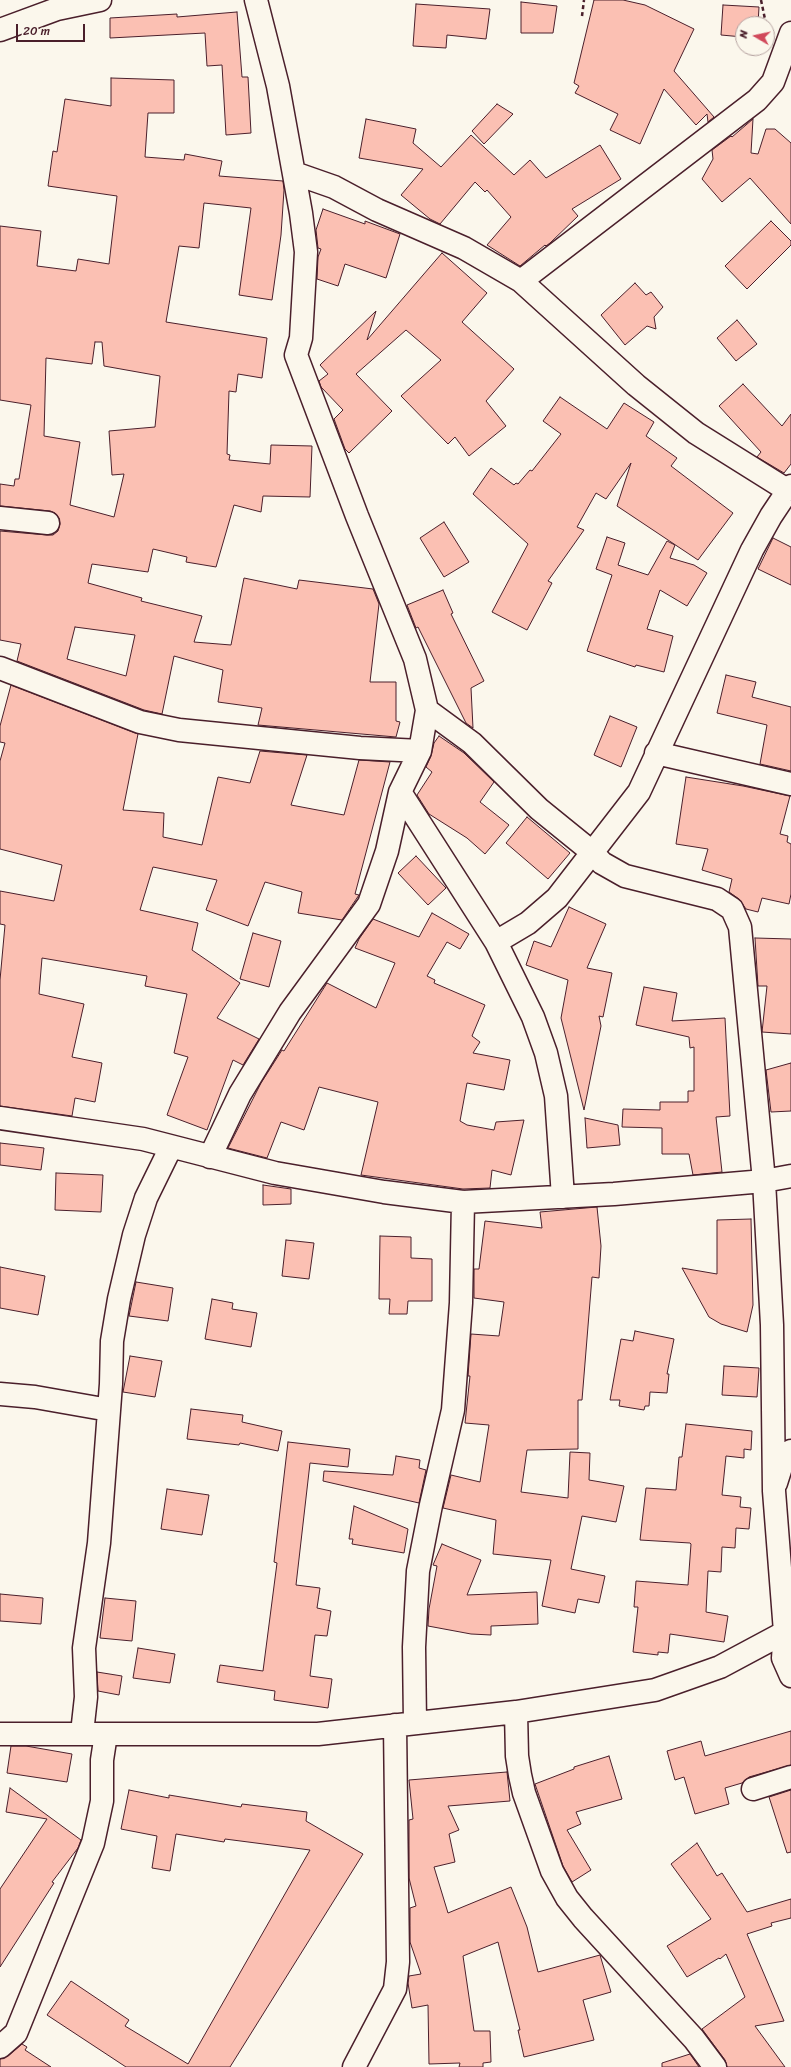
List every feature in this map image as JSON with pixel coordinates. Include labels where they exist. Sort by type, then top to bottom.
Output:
[{"type":"street","points":[[0,30],[57,9],[100,0]]},
{"type":"street","points":[[210,1157],[240,1094],[290,1012],[369,904],[387,851],[400,792],[420,751],[427,710],[415,659],[357,516],[296,355],[302,338],[306,252],[294,173],[278,86],[256,0]]},
{"type":"street","points":[[520,281],[757,100],[773,82],[791,33]]},
{"type":"street","points":[[294,173],[334,187],[377,210],[464,248],[520,281],[636,385],[690,428],[789,488],[752,550],[639,792],[557,898],[528,923],[496,942]]},
{"type":"street","points":[[0,518],[48,523]]},
{"type":"street","points":[[0,668],[140,722],[179,730],[360,748],[420,751]]},
{"type":"street","points":[[427,710],[472,743],[539,809],[592,852],[602,863],[625,876],[717,899],[732,909],[740,927],[764,1181],[772,1325],[774,1491],[788,1631],[783,1658],[791,1676]]},
{"type":"street","points":[[656,753],[791,784]]},
{"type":"street","points":[[400,792],[496,942],[533,1017],[546,1053],[556,1096],[562,1197]]},
{"type":"street","points":[[0,1118],[143,1140],[275,1173],[384,1192],[463,1202],[562,1197],[764,1181],[791,1176]]},
{"type":"street","points":[[82,1734],[86,1697],[84,1648],[99,1543],[109,1410],[112,1341],[119,1299],[134,1235],[146,1198],[171,1147]]},
{"type":"street","points":[[354,2067],[395,1989],[398,1962],[405,1724],[414,1647],[418,1571],[452,1410],[461,1303],[463,1202]]},
{"type":"street","points":[[0,1394],[35,1397],[109,1410]]},
{"type":"street","points":[[774,1491],[781,1467],[791,1451]]},
{"type":"street","points":[[0,1734],[318,1734],[516,1712],[655,1690],[720,1666],[788,1631]]},
{"type":"street","points":[[516,1712],[517,1756],[524,1793],[552,1871],[567,1898],[583,1918],[694,2039],[715,2067]]},
{"type":"street","points":[[0,2047],[16,2033],[93,1843],[102,1801],[102,1760],[106,1734]]},
{"type":"street","points":[[753,1789],[791,1777]]},
{"type":"path","points":[[582,16],[584,0]]},
{"type":"path","points":[[761,0],[764,16]]},
{"type":"building","points":[[594,0],[623,0],[645,5],[694,29],[674,71],[714,117],[708,122],[707,114],[696,125],[664,89],[640,144],[610,130],[618,114],[575,93],[579,86],[574,83]]},
{"type":"building","points":[[521,2],[557,6],[553,33],[521,33]]},
{"type":"building","points":[[416,4],[490,9],[486,39],[447,35],[446,48],[413,46]]},
{"type":"building","points":[[723,5],[759,7],[758,16],[735,16],[735,36],[721,35]]},
{"type":"building","points":[[237,12],[242,77],[248,77],[251,133],[226,135],[222,65],[207,66],[205,33],[110,38],[110,18],[177,14],[177,17]]},
{"type":"building","points":[[111,78],[174,80],[174,113],[148,113],[145,157],[184,160],[185,154],[222,161],[219,176],[283,181],[284,190],[281,235],[272,300],[239,295],[251,208],[204,203],[199,248],[179,246],[166,322],[267,338],[262,378],[238,374],[236,392],[229,391],[227,454],[230,455],[229,460],[270,464],[271,445],[312,446],[310,497],[263,496],[261,512],[234,505],[216,567],[186,562],[187,557],[153,549],[148,572],[92,564],[88,583],[142,598],[141,601],[202,616],[194,642],[231,645],[244,578],[297,589],[299,580],[373,589],[379,604],[370,682],[396,682],[396,721],[400,722],[396,737],[258,725],[262,708],[218,702],[223,670],[174,656],[162,714],[144,710],[17,661],[21,644],[0,640],[0,531],[53,535],[58,531],[60,524],[59,518],[55,513],[50,511],[0,506],[0,484],[14,486],[15,479],[19,479],[31,405],[0,400],[0,226],[41,231],[37,266],[76,271],[78,259],[109,264],[117,196],[48,186],[53,151],[57,152],[65,99],[111,106]],"holes":[[[95,342],[102,342],[104,366],[160,376],[155,427],[109,431],[112,475],[124,474],[114,517],[70,505],[80,442],[44,436],[46,358],[92,364]],[[75,627],[135,635],[126,676],[67,659]]]},
{"type":"building","points":[[497,104],[513,114],[484,144],[472,131]]},
{"type":"building","points":[[366,119],[416,129],[413,143],[441,167],[471,135],[514,175],[530,160],[546,178],[600,145],[621,179],[572,209],[578,216],[550,243],[546,246],[545,245],[520,266],[487,245],[511,217],[487,190],[485,192],[475,182],[440,224],[430,219],[401,195],[423,169],[359,158]]},
{"type":"building","points":[[753,119],[751,153],[758,154],[766,129],[775,129],[791,143],[791,224],[750,178],[722,202],[702,179],[713,159],[712,150],[731,136],[732,137]]},
{"type":"building","points":[[323,209],[365,224],[365,221],[400,234],[386,278],[345,264],[338,286],[317,279],[318,257],[321,249],[318,248],[316,230]]},
{"type":"building","points":[[771,221],[791,241],[791,245],[747,289],[725,266]]},
{"type":"building","points":[[442,253],[487,293],[462,322],[514,369],[486,401],[506,426],[469,456],[455,437],[448,444],[401,396],[441,360],[406,330],[356,374],[392,411],[349,453],[345,449],[334,419],[343,410],[321,387],[319,381],[328,374],[320,365],[376,311],[367,340]]},
{"type":"building","points":[[635,283],[646,295],[651,292],[663,307],[654,317],[656,329],[647,326],[625,345],[601,315]]},
{"type":"building","points":[[737,320],[757,344],[736,361],[717,338]]},
{"type":"building","points":[[743,384],[782,426],[791,414],[791,464],[784,473],[757,457],[761,452],[719,406]]},
{"type":"building","points":[[560,397],[607,429],[624,403],[654,422],[646,436],[677,458],[671,466],[733,513],[698,560],[617,506],[631,463],[606,499],[596,493],[577,527],[584,530],[548,581],[552,583],[527,630],[492,612],[528,544],[473,494],[491,468],[514,485],[516,483],[518,484],[530,470],[532,471],[561,434],[543,421]]},
{"type":"building","points":[[444,522],[469,562],[444,577],[420,538]]},
{"type":"building","points":[[607,537],[625,543],[618,565],[648,575],[667,541],[675,545],[670,558],[694,565],[707,573],[687,606],[660,590],[647,629],[673,636],[664,672],[636,665],[635,667],[587,651],[612,575],[596,569]]},
{"type":"building","points":[[773,538],[791,547],[791,585],[758,569]]},
{"type":"building","points":[[443,590],[453,613],[451,614],[484,681],[471,688],[473,728],[466,723],[418,627],[416,628],[407,605]]},
{"type":"building","points":[[726,675],[756,682],[752,697],[791,707],[791,771],[760,764],[767,725],[717,713]]},
{"type":"building","points":[[11,685],[138,734],[123,810],[164,813],[163,837],[202,845],[218,777],[250,783],[260,751],[307,755],[291,805],[344,815],[359,760],[390,762],[355,894],[359,895],[342,920],[298,913],[302,892],[265,882],[248,926],[206,910],[217,880],[153,867],[140,910],[198,923],[192,950],[240,983],[217,1018],[259,1039],[243,1065],[233,1060],[207,1130],[167,1115],[188,1057],[174,1053],[187,994],[145,986],[147,976],[42,958],[39,994],[84,1004],[72,1057],[102,1063],[95,1102],[75,1098],[72,1116],[0,1106],[0,980],[5,925],[0,924],[0,891],[54,901],[62,865],[0,849],[0,761],[5,743],[0,742],[0,726]]},
{"type":"building","points":[[610,716],[637,727],[621,767],[594,755]]},
{"type":"building","points":[[439,736],[464,753],[494,782],[480,802],[509,825],[485,854],[467,838],[429,814],[417,795],[432,772],[426,767],[431,756],[434,743]]},
{"type":"building","points":[[686,777],[743,786],[790,796],[780,834],[788,836],[787,842],[791,844],[791,894],[789,904],[762,898],[758,912],[746,909],[739,899],[729,892],[732,879],[702,870],[708,849],[676,844]]},
{"type":"building","points":[[527,817],[570,853],[548,879],[506,843]]},
{"type":"building","points":[[416,856],[446,888],[428,905],[398,873]]},
{"type":"building","points":[[569,907],[606,924],[587,968],[612,973],[603,1017],[599,1016],[601,1026],[584,1110],[561,1018],[568,980],[526,965],[534,941],[551,947]]},
{"type":"building","points":[[432,913],[469,934],[460,949],[447,942],[427,976],[435,980],[434,983],[485,1005],[472,1036],[480,1042],[473,1053],[510,1060],[504,1090],[467,1083],[460,1121],[467,1125],[494,1130],[496,1122],[524,1120],[511,1175],[492,1170],[490,1188],[463,1189],[361,1175],[378,1102],[319,1087],[304,1130],[281,1122],[267,1158],[228,1148],[261,1083],[282,1050],[284,1051],[327,983],[376,1008],[395,963],[355,948],[359,939],[373,919],[419,937]]},
{"type":"building","points":[[253,933],[281,941],[269,987],[240,979]]},
{"type":"building","points":[[755,938],[791,939],[791,1034],[762,1032],[767,986],[758,986]]},
{"type":"building","points":[[644,987],[677,993],[672,1021],[725,1018],[730,1116],[716,1117],[722,1172],[693,1175],[689,1154],[662,1154],[662,1128],[622,1127],[623,1109],[660,1110],[660,1102],[688,1102],[688,1091],[694,1091],[694,1047],[690,1048],[689,1037],[636,1025]]},
{"type":"building","points":[[791,1063],[791,1111],[771,1112],[766,1070]]},
{"type":"building","points":[[585,1118],[618,1125],[620,1145],[587,1148]]},
{"type":"building","points":[[0,1143],[44,1148],[41,1170],[0,1165]]},
{"type":"building","points":[[56,1173],[103,1175],[101,1212],[55,1210]]},
{"type":"building","points":[[263,1185],[291,1189],[291,1204],[263,1205]]},
{"type":"building","points":[[597,1207],[601,1246],[599,1278],[592,1277],[582,1400],[578,1400],[578,1449],[527,1450],[521,1492],[568,1498],[570,1452],[590,1453],[589,1480],[624,1486],[616,1522],[582,1516],[571,1569],[605,1576],[599,1603],[578,1599],[575,1613],[542,1606],[551,1560],[493,1554],[496,1520],[443,1508],[451,1475],[480,1482],[489,1425],[465,1423],[470,1376],[468,1376],[471,1334],[499,1336],[504,1302],[474,1298],[474,1269],[479,1269],[485,1221],[542,1228],[540,1212]]},
{"type":"building","points":[[751,1219],[753,1305],[747,1332],[721,1324],[709,1317],[682,1268],[717,1274],[717,1220]]},
{"type":"building","points":[[380,1236],[411,1237],[411,1258],[432,1259],[432,1301],[408,1301],[407,1314],[389,1314],[390,1299],[379,1299]]},
{"type":"building","points":[[286,1240],[314,1243],[309,1279],[282,1276]]},
{"type":"building","points":[[0,1267],[45,1276],[38,1315],[0,1308]]},
{"type":"building","points":[[136,1282],[173,1288],[168,1321],[129,1316]]},
{"type":"building","points":[[212,1299],[233,1303],[232,1309],[257,1313],[251,1347],[205,1339]]},
{"type":"building","points":[[635,1331],[674,1339],[667,1374],[669,1374],[667,1393],[650,1392],[649,1406],[645,1406],[644,1410],[619,1406],[620,1400],[610,1400],[621,1339],[633,1341]]},
{"type":"building","points":[[130,1356],[162,1361],[155,1397],[123,1392]]},
{"type":"building","points":[[724,1366],[759,1368],[757,1397],[722,1395]]},
{"type":"building","points":[[191,1409],[243,1415],[242,1422],[282,1431],[278,1451],[240,1443],[239,1445],[187,1439]]},
{"type":"building","points":[[686,1424],[752,1431],[751,1450],[744,1449],[744,1458],[726,1456],[722,1495],[741,1497],[740,1507],[751,1508],[749,1529],[736,1528],[735,1548],[722,1547],[721,1572],[708,1571],[706,1612],[728,1616],[724,1642],[670,1634],[668,1653],[658,1652],[658,1655],[633,1652],[638,1607],[634,1607],[636,1581],[688,1585],[690,1543],[640,1540],[646,1488],[676,1490],[679,1457],[682,1457]]},
{"type":"building","points":[[288,1442],[350,1449],[348,1467],[310,1463],[296,1585],[320,1588],[317,1608],[331,1611],[327,1636],[315,1635],[310,1676],[332,1679],[328,1708],[274,1700],[275,1691],[217,1682],[220,1665],[263,1671],[277,1563],[274,1562]]},
{"type":"building","points":[[396,1456],[420,1460],[419,1468],[426,1470],[419,1503],[323,1481],[324,1471],[393,1475]]},
{"type":"building","points":[[167,1489],[209,1495],[202,1535],[161,1529]]},
{"type":"building","points":[[354,1506],[408,1529],[404,1553],[352,1544],[353,1539],[349,1539]]},
{"type":"building","points":[[442,1544],[481,1560],[467,1595],[537,1592],[538,1624],[491,1626],[491,1635],[471,1634],[428,1626],[429,1609],[437,1566],[433,1565]]},
{"type":"building","points":[[0,1594],[43,1598],[41,1624],[0,1621]]},
{"type":"building","points":[[105,1598],[136,1601],[132,1641],[100,1638]]},
{"type":"building","points":[[138,1648],[175,1654],[170,1683],[133,1678]]},
{"type":"building","points":[[97,1672],[122,1676],[119,1695],[98,1691]]},
{"type":"building","points":[[791,1731],[791,1765],[749,1777],[742,1783],[725,1788],[729,1804],[695,1814],[684,1777],[675,1780],[667,1751],[701,1741],[705,1756]]},
{"type":"building","points":[[11,1746],[26,1746],[72,1754],[67,1782],[7,1773]]},
{"type":"building","points":[[609,1756],[622,1799],[576,1812],[581,1824],[567,1830],[591,1870],[572,1882],[563,1866],[535,1784],[574,1769],[574,1767]]},
{"type":"building","points":[[507,1772],[510,1801],[448,1806],[459,1830],[449,1834],[455,1862],[434,1867],[448,1913],[511,1887],[527,1927],[538,1972],[600,1955],[611,1992],[583,2000],[594,2040],[524,2057],[518,2030],[520,2030],[498,1942],[463,1956],[474,2031],[490,2031],[491,2062],[483,2063],[483,2067],[459,2067],[460,2063],[429,2064],[428,2005],[412,2008],[408,1983],[409,1976],[421,1974],[410,1942],[410,1908],[416,1906],[409,1878],[409,1820],[413,1819],[409,1780]]},
{"type":"building","points":[[10,1788],[81,1840],[78,1848],[52,1882],[54,1883],[0,1967],[0,1889],[47,1819],[6,1812]]},
{"type":"building","points":[[129,1790],[169,1798],[169,1795],[241,1807],[242,1804],[307,1812],[306,1821],[363,1854],[230,2067],[126,2067],[47,2015],[71,1981],[129,2020],[125,2026],[188,2064],[310,1850],[225,1839],[224,1842],[176,1834],[170,1871],[152,1868],[157,1836],[121,1829]]},
{"type":"building","points":[[791,1790],[791,1852],[787,1853],[769,1797]]},
{"type":"building","points":[[697,1843],[717,1876],[722,1873],[747,1912],[791,1899],[791,1918],[771,1923],[772,1926],[747,1934],[784,2021],[755,2026],[785,2067],[727,2067],[725,2060],[702,2029],[745,1997],[726,1954],[720,1959],[719,1958],[687,1977],[667,1946],[711,1919],[671,1864]]},
{"type":"building","points":[[22,2044],[27,2047],[25,2050],[51,2067],[0,2067],[0,2059],[8,2056]]},
{"type":"building","points":[[690,2054],[699,2067],[662,2067],[662,2063]]}]
